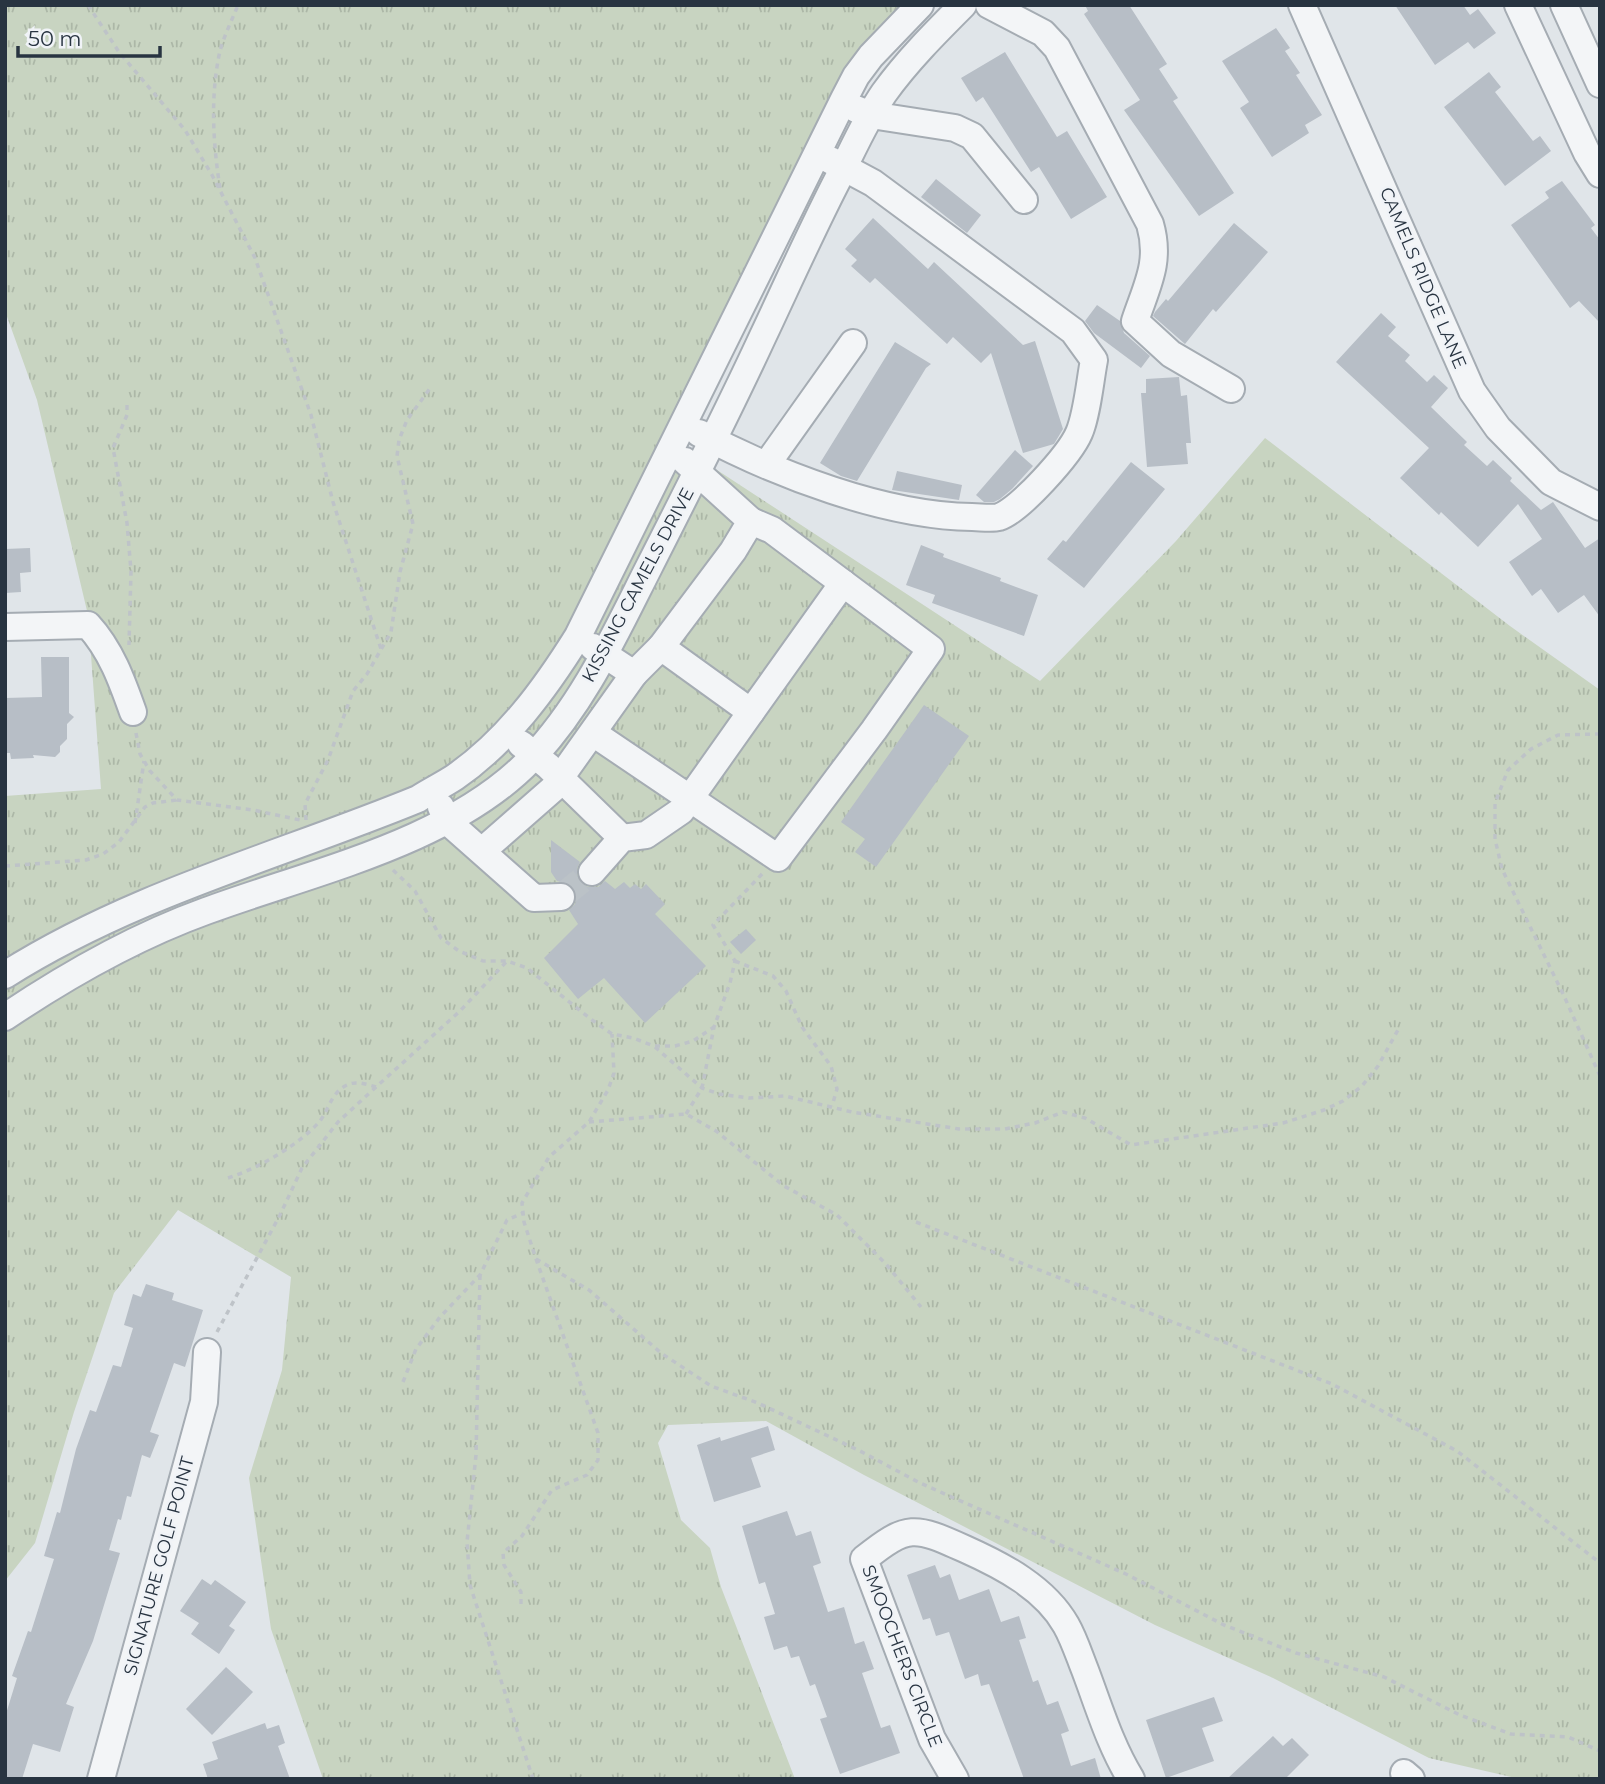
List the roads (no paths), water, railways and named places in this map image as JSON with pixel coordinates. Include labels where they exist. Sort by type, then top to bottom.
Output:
[{"type":"street","name":"KISSING CAMELS DRIVE","points":[[5,975],[46,950],[154,897],[418,799],[455,777],[506,732],[541,692],[578,636],[856,76],[920,5]]},
{"type":"street","name":"KISSING CAMELS DRIVE","points":[[5,1017],[82,968],[148,934],[370,854],[447,821],[515,774],[535,755],[605,656],[698,471],[844,167],[883,94],[907,64],[963,5]]},
{"type":"street","points":[[989,5],[1043,33],[1057,48],[1150,224],[1156,243],[1155,263],[1135,321],[1171,354],[1231,389]]},
{"type":"street","name":"CAMELS RIDGE LANE","points":[[1302,5],[1472,391],[1498,428],[1551,482],[1600,507]]},
{"type":"street","points":[[1518,5],[1587,153],[1600,174]]},
{"type":"street","points":[[1564,5],[1593,52],[1600,84]]},
{"type":"street","points":[[1549,72],[1593,52]]},
{"type":"street","points":[[841,103],[872,115],[928,122],[955,128],[972,136],[1024,200]]},
{"type":"street","points":[[682,424],[767,464],[865,502],[948,517],[998,517],[1016,507],[1063,460],[1079,433],[1094,360],[1073,331],[873,183],[816,153]]},
{"type":"street","points":[[767,464],[853,343]]},
{"type":"street","points":[[593,733],[778,858],[882,720],[931,649],[772,530],[751,521],[698,471],[670,449]]},
{"type":"street","points":[[482,851],[562,779],[634,674],[661,647],[733,551],[751,521]]},
{"type":"street","points":[[592,872],[622,838],[646,835],[681,811],[843,583]]},
{"type":"street","points":[[5,627],[88,625],[98,636],[117,669],[133,712]]},
{"type":"street","points":[[578,636],[634,674]]},
{"type":"street","points":[[661,647],[751,712]]},
{"type":"street","points":[[506,732],[562,779],[622,838]]},
{"type":"street","points":[[432,790],[447,821],[534,898],[561,897]]},
{"type":"street","name":"SIGNATURE GOLF POINT","points":[[101,1779],[205,1402],[207,1352]]},
{"type":"street","name":"SMOOCHERS CIRCLE","points":[[955,1779],[932,1739],[864,1559],[892,1537],[905,1532],[941,1538],[974,1553],[1016,1575],[1049,1603],[1070,1634],[1108,1734],[1130,1779]]},
{"type":"tunnel","points":[[561,897],[592,872]]}]
